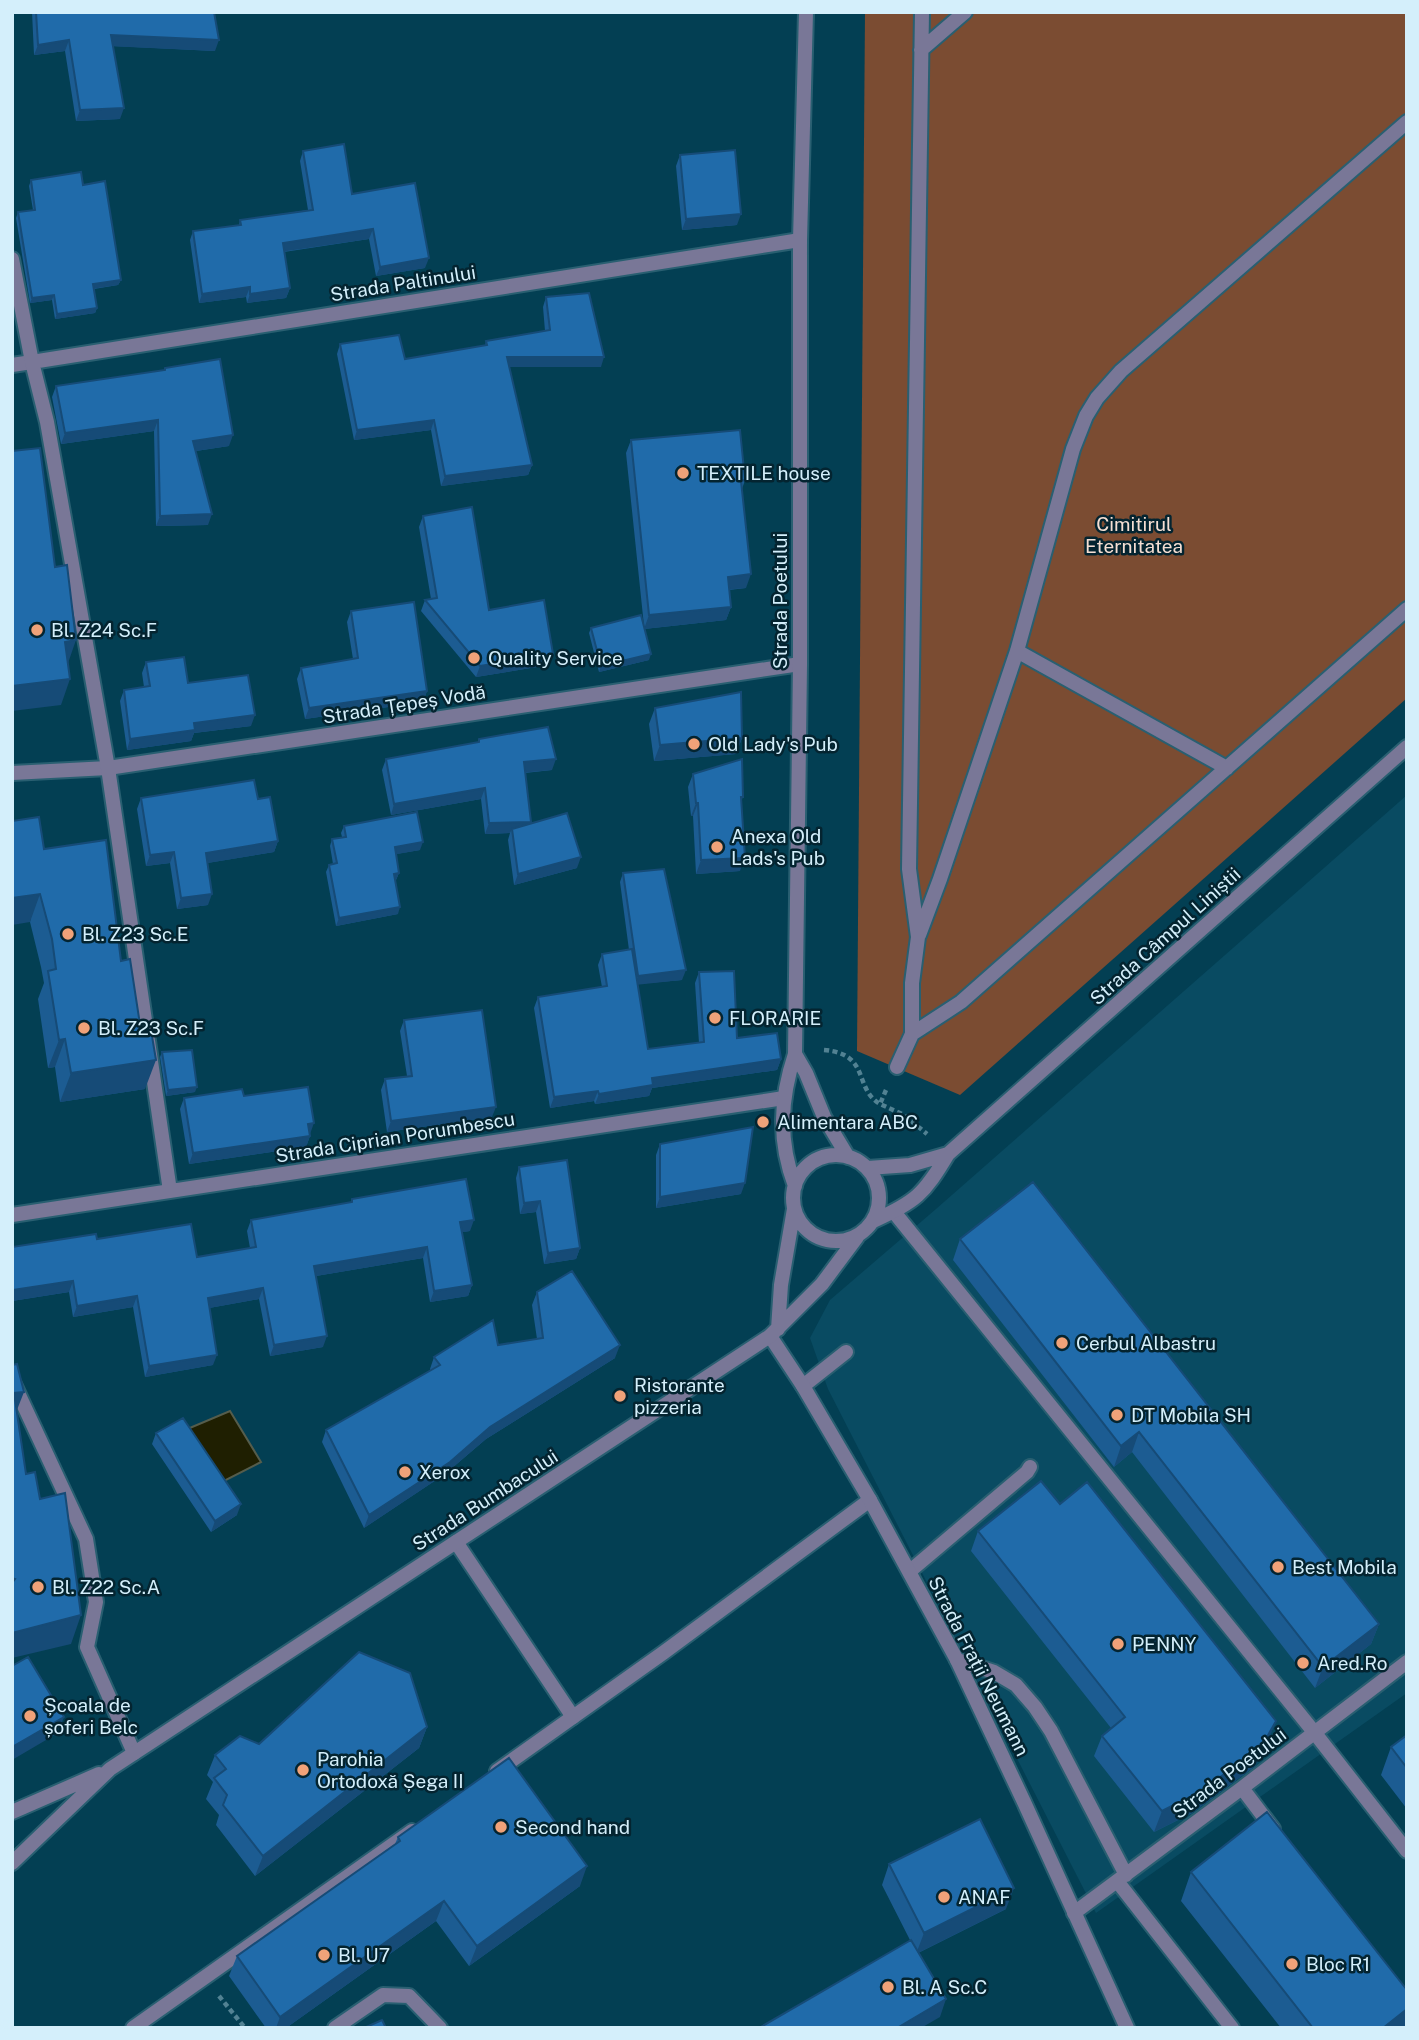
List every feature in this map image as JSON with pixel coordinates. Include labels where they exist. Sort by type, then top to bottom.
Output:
[{"type":"street","name":"Strada Poetului","points":[[795,1186],[783,1148],[784,1098],[795,1054],[800,664],[800,240],[806,12]]},
{"type":"street","points":[[918,937],[909,869],[922,12]]},
{"type":"street","points":[[922,50],[965,12]]},
{"type":"street","points":[[897,1067],[912,1034],[912,983],[918,937],[1017,651],[1073,449],[1086,416],[1097,398],[1121,371],[1407,122]]},
{"type":"street","name":"Strada Paltinului","points":[[12,365],[800,240]]},
{"type":"street","points":[[12,260],[50,435],[108,768],[170,1191]]},
{"type":"street","points":[[912,1034],[961,1002],[1407,609]]},
{"type":"street","points":[[1017,651],[1227,768]]},
{"type":"street","name":"Strada Țepeș Vodă","points":[[12,773],[108,768],[800,664]]},
{"type":"street","name":"Strada Câmpul Liniștii","points":[[873,1221],[916,1199],[931,1182],[948,1154],[1407,747]]},
{"type":"street","points":[[795,1054],[824,1117],[848,1157]]},
{"type":"street","name":"Strada Ciprian Porumbescu","points":[[12,1215],[784,1098]]},
{"type":"street","name":"Strada Câmpul Liniștii","points":[[868,1168],[909,1165],[948,1154]]},
{"type":"street","points":[[774,1332],[794,1208],[795,1186],[799,1176],[815,1160],[837,1155],[848,1157],[868,1168],[878,1188],[880,1199],[873,1221],[857,1237],[846,1241],[835,1242],[813,1236],[804,1228],[794,1208]]},
{"type":"street","points":[[894,1212],[1407,1851]]},
{"type":"street","name":"Strada Bumbacului","points":[[12,1812],[110,1769],[774,1332],[822,1284],[857,1237]]},
{"type":"street","name":"Strada Frații Neumann","points":[[774,1332],[910,1571],[957,1660],[1127,2028]]},
{"type":"street","points":[[803,1386],[846,1352]]},
{"type":"street","points":[[12,1380],[86,1539],[96,1602],[87,1647],[134,1753]]},
{"type":"street","points":[[910,1571],[1030,1467]]},
{"type":"street","points":[[484,1780],[663,1653],[870,1500]]},
{"type":"street","points":[[456,1542],[573,1717]]},
{"type":"street","points":[[957,1660],[993,1672],[1016,1685],[1035,1707],[1051,1731],[1122,1878],[1232,2028]]},
{"type":"street","name":"Strada Poetului","points":[[1074,1913],[1407,1662]]},
{"type":"street","name":"Strada Bumbacului","points":[[12,1863],[110,1769]]},
{"type":"street","points":[[1242,1788],[1283,1842]]},
{"type":"street","points":[[133,2028],[428,1819]]},
{"type":"street","points":[[335,2028],[383,1995],[409,1996],[440,2028]]},
{"type":"path","points":[[795,1054],[822,1050],[844,1055],[854,1062],[861,1072],[873,1100],[913,1121],[948,1154]]},
{"type":"path","points":[[880,1104],[897,1067]]},
{"type":"path","points":[[203,1977],[245,2028]]},
{"type":"shaded area","points":[[1407,795],[1407,1693],[1096,1913],[828,1389],[810,1338],[830,1300]]},
{"type":"shaded area","points":[[230,1411],[261,1462],[222,1482],[185,1430]]},
{"type":"green space","name":"Cimitirul Eternitatea","points":[[865,12],[1407,12],[1407,698],[960,1095],[857,1051]]},
{"type":"building","points":[[36,12],[214,12],[219,40],[111,35],[124,108],[80,110],[69,40],[38,45]]},
{"type":"building","points":[[344,144],[352,194],[415,183],[429,258],[380,267],[373,229],[283,243],[290,288],[250,294],[250,287],[202,294],[193,231],[241,225],[240,220],[313,210],[303,151]]},
{"type":"building","points":[[735,150],[741,214],[686,219],[680,155]]},
{"type":"building","points":[[81,172],[83,185],[105,181],[121,280],[93,284],[97,308],[57,314],[54,295],[32,298],[18,212],[35,210],[31,180]]},
{"type":"building","points":[[589,293],[604,357],[507,357],[532,465],[445,476],[434,420],[357,430],[340,344],[399,335],[405,359],[487,345],[486,341],[550,330],[546,297]]},
{"type":"building","points":[[220,359],[233,435],[193,441],[212,514],[160,516],[158,420],[65,433],[56,386]]},
{"type":"building","points":[[740,430],[745,480],[741,481],[751,574],[728,577],[731,607],[649,615],[631,440]]},
{"type":"building","points":[[40,448],[55,567],[67,565],[76,640],[65,642],[70,679],[12,686],[12,451]]},
{"type":"building","points":[[472,507],[489,610],[544,600],[553,654],[480,666],[425,600],[437,598],[423,516]]},
{"type":"building","points":[[414,602],[427,691],[309,708],[301,668],[358,658],[351,611]]},
{"type":"building","points":[[641,615],[651,654],[601,666],[591,628]]},
{"type":"building","points":[[184,657],[188,683],[248,675],[255,715],[194,723],[195,730],[130,739],[124,690],[150,686],[146,662]]},
{"type":"building","points":[[741,692],[742,738],[660,745],[655,708]]},
{"type":"building","points":[[548,727],[556,759],[524,762],[531,822],[489,823],[485,788],[394,804],[386,759]]},
{"type":"building","points":[[742,759],[741,797],[745,858],[701,860],[698,803],[693,774]]},
{"type":"building","points":[[254,780],[258,799],[270,797],[278,841],[206,853],[212,894],[181,898],[174,852],[150,855],[141,798]]},
{"type":"building","points":[[417,812],[423,842],[395,847],[399,873],[394,874],[400,907],[339,918],[329,865],[337,863],[332,839],[346,837],[344,826]]},
{"type":"building","points":[[567,813],[581,857],[518,874],[512,829]]},
{"type":"building","points":[[39,817],[44,849],[106,840],[121,961],[130,959],[141,1031],[151,1030],[156,1060],[71,1073],[65,1039],[59,1040],[48,971],[56,969],[52,939],[40,894],[12,898],[12,821]]},
{"type":"building","points":[[664,869],[686,970],[638,976],[623,873]]},
{"type":"building","points":[[632,949],[648,1049],[704,1042],[699,972],[734,971],[737,1038],[777,1033],[781,1059],[652,1078],[653,1085],[599,1094],[598,1091],[554,1097],[538,997],[607,986],[602,954]]},
{"type":"building","points":[[482,1010],[496,1107],[391,1121],[385,1079],[412,1076],[404,1020]]},
{"type":"building","points":[[192,1050],[197,1087],[168,1090],[162,1052]]},
{"type":"building","points":[[308,1087],[314,1123],[308,1124],[310,1136],[193,1153],[184,1098],[242,1089],[244,1096]]},
{"type":"building","points":[[753,1127],[745,1183],[660,1197],[660,1144]]},
{"type":"building","points":[[567,1160],[580,1248],[548,1253],[540,1201],[524,1203],[519,1167]]},
{"type":"building","points":[[466,1179],[474,1220],[460,1222],[472,1285],[434,1291],[427,1247],[314,1266],[327,1336],[274,1345],[263,1288],[208,1298],[217,1355],[149,1366],[137,1296],[77,1306],[73,1281],[13,1290],[12,1247],[96,1234],[97,1239],[191,1224],[197,1257],[256,1247],[251,1220]]},
{"type":"building","points":[[1033,1182],[1379,1624],[1323,1667],[1139,1432],[1121,1446],[960,1239]]},
{"type":"building","points":[[572,1271],[620,1345],[490,1427],[450,1462],[369,1515],[326,1430],[440,1365],[434,1357],[493,1320],[498,1345],[543,1338],[537,1292]]},
{"type":"building","points":[[17,1364],[24,1392],[14,1393],[26,1474],[35,1472],[40,1499],[65,1493],[81,1615],[12,1633],[12,1583],[15,1579],[12,1578],[12,1365]]},
{"type":"building","points":[[183,1418],[241,1504],[215,1521],[156,1433]]},
{"type":"building","name":"PENNY","points":[[1041,1481],[1060,1504],[1087,1482],[1276,1721],[1262,1746],[1200,1792],[1162,1811],[1102,1736],[1125,1717],[978,1531]]},
{"type":"building","name":"Parohia Ortodoxă Șega II","points":[[359,1652],[410,1673],[427,1727],[263,1856],[223,1805],[227,1795],[214,1778],[226,1769],[215,1755],[240,1736],[259,1744]]},
{"type":"building","points":[[28,1657],[64,1717],[12,1747],[12,1666]]},
{"type":"building","points":[[1407,1735],[1407,1768],[1391,1747]]},
{"type":"building","points":[[509,1758],[587,1866],[477,1946],[444,1901],[280,2017],[237,1956],[400,1841],[398,1837]]},
{"type":"building","name":"Bloc R1","points":[[1267,1812],[1407,1990],[1407,2009],[1383,2028],[1313,2028],[1191,1872]]},
{"type":"building","name":"ANAF","points":[[980,1819],[1014,1888],[924,1933],[889,1864]]},
{"type":"building","name":"Bl. A Sc.C","points":[[911,1940],[946,1999],[897,2028],[759,2028]]},
{"type":"building","points":[[382,2020],[386,2028],[364,2028]]},
{"type":"place","name":"TEXTILE house","points":[[683,473]]},
{"type":"place","name":"Bl. Z24 Sc.F","points":[[37,630]]},
{"type":"place","name":"Quality Service","points":[[474,658]]},
{"type":"place","name":"Old Lady's Pub","points":[[694,744]]},
{"type":"place","name":"Anexa Old Lads's Pub","points":[[717,847]]},
{"type":"place","name":"Bl. Z23 Sc.E","points":[[68,934]]},
{"type":"place","name":"FLORARIE","points":[[715,1018]]},
{"type":"place","name":"Bl. Z23 Sc.F","points":[[84,1028]]},
{"type":"place","name":"Alimentara ABC","points":[[763,1122]]},
{"type":"place","name":"Cerbul Albastru","points":[[1062,1343]]},
{"type":"place","name":"Ristorante pizzeria","points":[[620,1396]]},
{"type":"place","name":"DT Mobila SH","points":[[1117,1415]]},
{"type":"place","name":"Xerox","points":[[405,1472]]},
{"type":"place","name":"Best Mobila","points":[[1278,1567]]},
{"type":"place","name":"Bl. Z22 Sc.A","points":[[38,1587]]},
{"type":"place","name":"PENNY","points":[[1118,1644]]},
{"type":"place","name":"Ared.Ro","points":[[1303,1663]]},
{"type":"place","name":"Școala de șoferi Belc","points":[[30,1716]]},
{"type":"place","name":"Parohia Ortodoxă Șega II","points":[[303,1770]]},
{"type":"place","name":"Second hand","points":[[501,1827]]},
{"type":"place","name":"ANAF","points":[[944,1897]]},
{"type":"place","name":"Bl. U7","points":[[324,1955]]},
{"type":"place","name":"Bloc R1","points":[[1292,1964]]},
{"type":"place","name":"Bl. A Sc.C","points":[[888,1987]]}]
